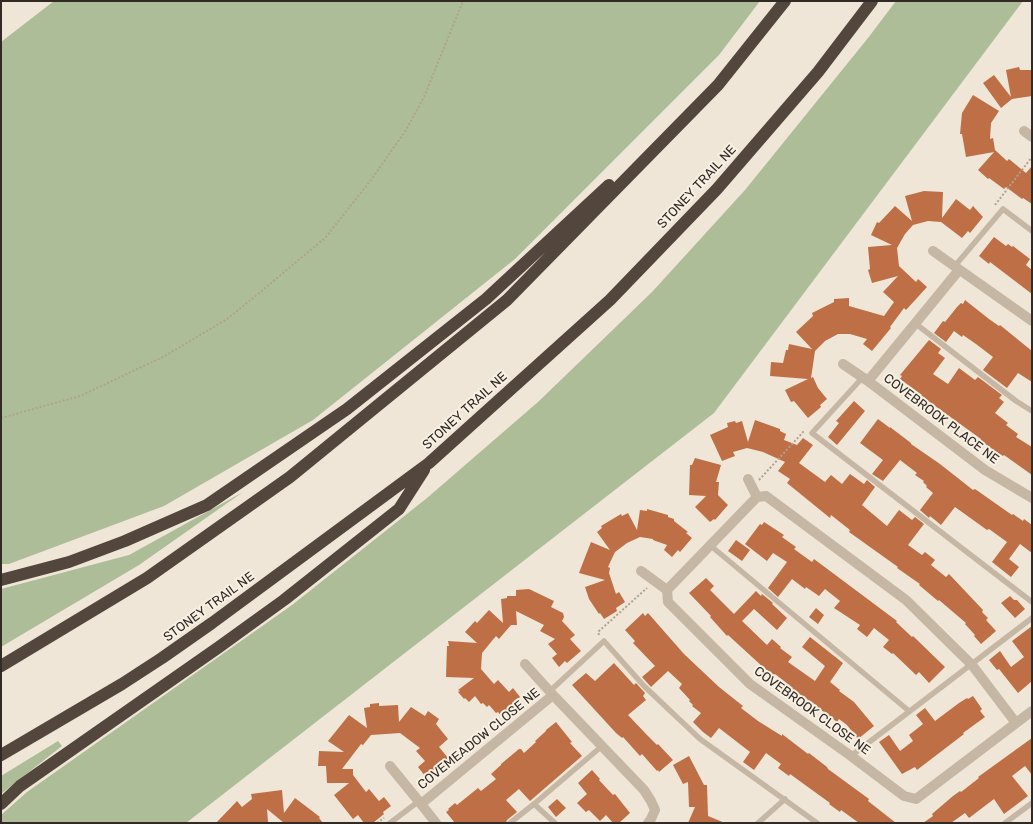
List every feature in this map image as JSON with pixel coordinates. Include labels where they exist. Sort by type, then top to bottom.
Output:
[{"type":"highway","points":[[1,666],[147,578],[296,472],[508,300],[718,85],[785,1]]},
{"type":"highway","name":"STONEY TRAIL NE","points":[[1,755],[122,684],[212,623],[429,463],[610,300],[717,189],[818,72],[872,1]]},
{"type":"highway","points":[[1,580],[69,562],[125,541],[207,505],[347,409],[486,299],[718,85]]},
{"type":"highway","points":[[1,804],[26,782],[213,652],[284,600],[398,510],[429,463]]},
{"type":"highway","points":[[1,764],[122,684]]},
{"type":"street","points":[[933,251],[1032,321]]},
{"type":"street","name":"COVEBROOK PLACE NE","points":[[957,268],[916,324],[866,379],[985,470],[1032,498]]},
{"type":"street","points":[[843,364],[866,379]]},
{"type":"street","points":[[748,479],[757,497]]},
{"type":"street","points":[[641,571],[667,590],[757,497],[766,496],[906,600],[972,665],[1016,723]]},
{"type":"street","name":"COVEBROOK CLOSE NE","points":[[667,590],[668,602],[750,684],[904,796],[916,799],[1032,711]]},
{"type":"street","points":[[525,664],[551,693]]},
{"type":"street","name":"COVEMEADOW CLOSE NE","points":[[436,823],[420,802],[551,693],[644,790],[651,801],[654,810],[648,823]]},
{"type":"street","points":[[390,766],[420,802]]},
{"type":"lane","points":[[957,268],[1003,209],[1032,231]]},
{"type":"lane","points":[[916,324],[1016,401],[1032,411]]},
{"type":"lane","points":[[866,379],[812,433],[1032,602]]},
{"type":"lane","points":[[711,546],[909,711]]},
{"type":"lane","points":[[851,756],[1032,618]]},
{"type":"lane","points":[[551,693],[604,642],[644,686],[700,739],[817,823]]},
{"type":"lane","points":[[510,823],[602,746]]},
{"type":"lane","points":[[758,823],[785,799]]},
{"type":"lane","points":[[390,823],[420,802]]},
{"type":"lane","points":[[1005,823],[1032,803]]},
{"type":"lane","points":[[534,804],[555,823]]},
{"type":"path","points":[[1,418],[80,396],[165,356],[227,319],[326,237],[371,180],[406,130],[424,97],[463,1]]},
{"type":"green space","points":[[54,1],[760,1],[719,55],[515,259],[313,420],[164,506],[9,564],[1,564],[1,42]]},
{"type":"green space","points":[[896,1],[1023,1],[714,413],[186,823],[1,823],[1,815],[27,792],[292,605],[427,498],[538,402],[652,292],[745,190],[868,38]]},
{"type":"green space","points":[[243,492],[139,565],[1,647],[1,589],[129,555]]},
{"type":"green space","points":[[58,741],[62,746],[1,794],[1,776]]},
{"type":"building","points":[[1019,67],[1020,70],[1032,70],[1032,96],[1012,99],[1001,108],[983,83],[994,75],[1011,97],[1006,70]]},
{"type":"building","points":[[973,95],[999,111],[991,123],[990,139],[993,138],[995,150],[1007,161],[1009,159],[1026,173],[1032,166],[1032,204],[1023,198],[1022,199],[1006,187],[1004,189],[989,178],[988,179],[978,170],[994,152],[966,157],[962,134],[960,134],[962,113]]},
{"type":"building","points":[[924,191],[943,192],[942,218],[956,199],[970,210],[973,206],[983,217],[970,233],[968,231],[962,238],[941,222],[928,221],[913,225],[905,234],[897,248],[899,266],[916,282],[918,279],[927,287],[906,310],[904,308],[890,327],[891,328],[872,351],[863,344],[867,339],[850,334],[838,334],[825,341],[815,351],[811,378],[813,377],[818,388],[827,399],[820,405],[821,407],[808,418],[794,401],[791,402],[785,390],[808,379],[770,376],[771,362],[783,363],[789,344],[812,349],[796,332],[813,316],[812,313],[834,302],[834,299],[849,298],[849,306],[884,316],[894,302],[883,292],[898,276],[872,283],[868,270],[870,269],[868,247],[892,245],[871,235],[877,222],[879,223],[895,206],[912,221],[905,196]]},
{"type":"building","points":[[994,237],[1006,246],[1008,244],[1012,247],[1013,246],[1030,259],[1026,265],[1032,270],[1032,294],[990,262],[989,264],[979,256]]},
{"type":"building","points":[[965,300],[989,319],[999,326],[1000,325],[1032,351],[1032,382],[1018,373],[1007,388],[983,370],[993,357],[976,344],[954,331],[946,342],[934,333],[943,321],[945,322],[961,303],[963,304]]},
{"type":"building","points":[[929,340],[941,349],[938,353],[945,358],[933,374],[948,384],[959,368],[975,380],[978,377],[1002,395],[999,398],[1004,402],[995,413],[1008,423],[1006,425],[1018,434],[1016,437],[1032,447],[1032,475],[1004,455],[1003,456],[995,451],[900,379],[902,376],[900,375]]},
{"type":"building","points":[[854,401],[865,411],[837,445],[828,437],[839,423],[836,421]]},
{"type":"building","points":[[878,419],[973,490],[975,489],[1012,515],[1013,514],[1023,521],[1024,519],[1032,525],[1032,553],[1020,544],[1009,559],[1019,567],[1011,577],[992,562],[1007,542],[989,529],[987,530],[955,507],[941,525],[930,516],[929,518],[920,510],[933,493],[926,487],[927,486],[923,482],[924,481],[915,475],[917,473],[900,460],[883,481],[872,474],[883,460],[860,443]]},
{"type":"building","points":[[755,420],[780,429],[780,431],[786,434],[784,440],[797,445],[803,438],[813,445],[799,463],[825,482],[831,475],[842,484],[850,474],[864,484],[867,480],[875,487],[862,505],[887,526],[899,510],[912,520],[915,517],[924,524],[908,545],[922,555],[925,552],[935,560],[931,565],[946,577],[949,574],[983,610],[982,612],[988,618],[986,620],[996,631],[981,644],[965,624],[966,623],[919,585],[920,584],[849,532],[850,530],[831,515],[830,518],[787,483],[790,479],[778,471],[785,462],[763,452],[747,448],[733,452],[735,456],[722,461],[710,435],[728,427],[727,423],[742,421],[748,442]]},
{"type":"building","points":[[695,458],[721,465],[716,482],[719,482],[718,495],[728,505],[715,520],[714,519],[710,522],[695,507],[706,496],[689,495],[690,465],[692,465]]},
{"type":"building","points":[[647,509],[668,515],[668,517],[674,519],[674,521],[688,532],[686,533],[692,538],[680,552],[678,550],[672,557],[664,550],[667,545],[653,539],[640,537],[627,543],[615,552],[608,567],[610,568],[609,573],[616,594],[619,592],[625,602],[616,608],[617,611],[604,619],[589,599],[585,587],[605,580],[579,573],[582,565],[591,542],[610,550],[597,532],[602,528],[601,526],[621,514],[622,516],[628,513],[637,530],[640,510],[647,511]]},
{"type":"building","points":[[764,522],[784,535],[782,537],[796,547],[794,549],[812,562],[814,559],[897,621],[896,622],[945,667],[929,683],[919,672],[916,675],[893,653],[892,654],[883,647],[889,640],[874,628],[867,637],[857,629],[860,625],[834,608],[840,601],[825,589],[819,596],[806,587],[805,589],[792,579],[778,597],[768,588],[787,562],[773,553],[767,561],[745,544],[760,524],[762,525]]},
{"type":"building","points":[[736,540],[750,550],[742,561],[728,551]]},
{"type":"building","points":[[706,578],[714,586],[710,590],[734,614],[756,591],[761,596],[762,594],[773,603],[772,604],[787,618],[777,630],[754,609],[742,621],[767,645],[772,639],[781,647],[780,648],[792,657],[788,662],[815,681],[825,666],[802,647],[810,637],[843,663],[830,682],[854,702],[874,726],[858,739],[847,725],[839,719],[837,722],[816,705],[792,689],[793,688],[775,674],[774,675],[764,668],[728,635],[727,636],[710,617],[711,616],[689,593]]},
{"type":"building","points":[[529,589],[554,601],[551,607],[563,613],[564,617],[562,621],[575,635],[570,639],[581,651],[567,663],[565,661],[559,667],[552,658],[557,654],[548,644],[555,639],[540,631],[544,625],[516,611],[517,625],[511,625],[499,639],[496,636],[482,653],[481,669],[494,684],[498,680],[509,692],[513,688],[520,697],[513,703],[515,705],[501,716],[489,705],[487,707],[483,703],[481,704],[475,696],[469,702],[458,692],[460,691],[458,690],[474,678],[446,677],[447,646],[449,646],[448,641],[477,643],[465,632],[475,621],[477,623],[489,610],[503,623],[501,599],[507,598],[507,596],[516,596],[516,590]]},
{"type":"building","points":[[1010,596],[1014,600],[1017,600],[1025,609],[1015,618],[1001,603]]},
{"type":"building","points":[[816,608],[824,615],[818,624],[809,617]]},
{"type":"building","points":[[643,613],[645,616],[648,613],[684,654],[719,687],[743,706],[741,708],[758,721],[782,736],[782,734],[808,754],[809,753],[869,799],[868,801],[896,823],[859,823],[841,810],[840,812],[790,774],[789,776],[778,768],[781,764],[766,753],[754,770],[743,762],[750,752],[719,728],[711,738],[703,732],[693,722],[701,713],[692,706],[693,705],[689,701],[690,700],[679,688],[682,684],[668,671],[651,687],[642,677],[655,666],[633,643],[635,641],[625,630]]},
{"type":"building","points":[[1032,626],[1032,681],[1018,693],[999,669],[997,670],[989,660],[1000,651],[1011,667],[1024,657],[1012,641]]},
{"type":"building","points":[[614,663],[634,685],[636,683],[645,693],[643,696],[646,700],[628,715],[673,760],[659,772],[642,754],[640,756],[623,737],[622,738],[616,733],[572,685],[586,673],[595,681]]},
{"type":"building","points":[[973,696],[982,709],[980,711],[985,717],[917,770],[915,767],[902,774],[879,742],[889,735],[900,751],[913,741],[909,735],[923,724],[916,715],[925,708],[935,721],[959,703]]},
{"type":"building","points":[[379,703],[379,706],[398,705],[399,722],[411,707],[425,716],[428,711],[439,719],[436,724],[448,739],[439,747],[449,759],[433,772],[432,770],[425,776],[418,767],[425,761],[416,751],[420,748],[400,733],[371,735],[363,745],[361,744],[342,769],[353,769],[353,775],[366,792],[369,789],[379,801],[384,797],[391,806],[373,823],[364,823],[358,815],[353,819],[334,795],[349,783],[327,783],[326,766],[318,766],[319,751],[344,752],[328,741],[349,715],[367,728],[364,708],[370,707],[370,704]]},
{"type":"building","points":[[556,722],[572,742],[570,743],[582,756],[530,801],[519,789],[506,800],[517,812],[507,820],[506,823],[455,823],[446,812],[449,810],[448,809],[455,803],[457,805],[478,788],[481,791],[496,779],[491,774],[501,764],[519,749],[521,749],[524,753],[546,730]]},
{"type":"building","points":[[1032,738],[1032,775],[1025,766],[1012,776],[1028,796],[1004,814],[994,799],[969,818],[965,813],[951,823],[923,823],[933,816],[932,814],[953,796],[960,791],[961,792],[979,778],[978,777]]},
{"type":"building","points":[[689,756],[704,785],[707,785],[708,816],[725,823],[688,823],[695,807],[689,807],[688,782],[683,784],[673,765]]},
{"type":"building","points":[[592,770],[600,779],[599,780],[613,795],[615,794],[630,813],[619,823],[613,823],[606,815],[600,821],[589,810],[586,812],[577,803],[587,794],[578,783]]},
{"type":"building","points":[[282,790],[284,813],[295,798],[320,817],[319,818],[323,823],[284,823],[267,809],[268,822],[216,823],[237,801],[242,807],[252,799],[251,794]]},
{"type":"building","points":[[557,799],[566,808],[556,817],[548,807]]}]
